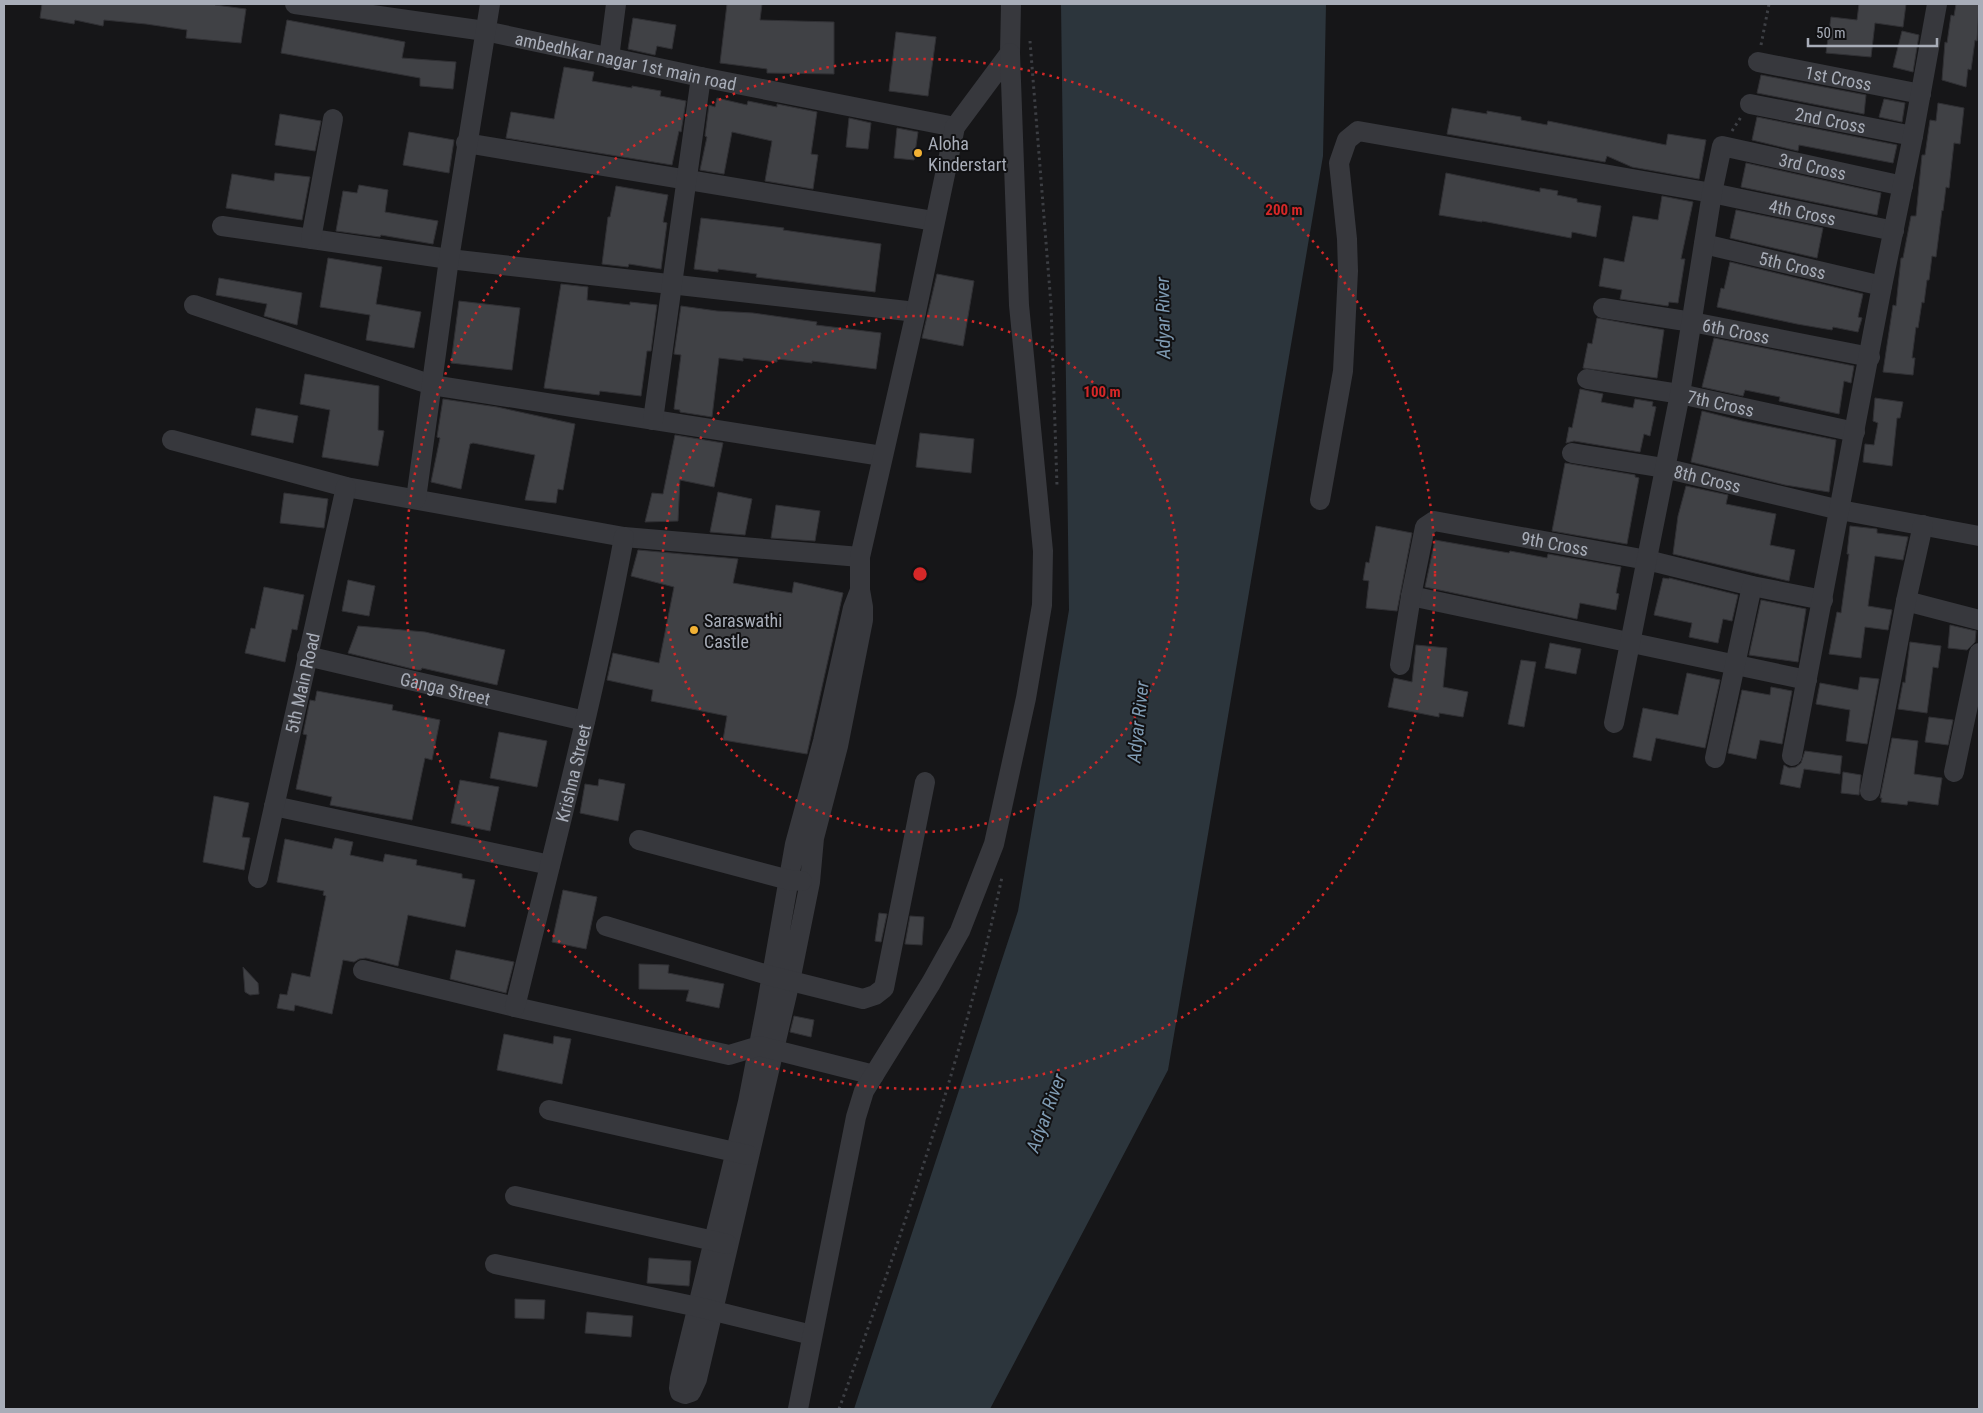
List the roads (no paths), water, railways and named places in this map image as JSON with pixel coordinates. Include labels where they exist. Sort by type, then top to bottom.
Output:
[{"type":"street","name":"ambedhkar nagar 1st main road","points":[[295,4],[485,31],[701,77],[955,127]]},
{"type":"street","points":[[416,499],[466,142],[490,4]]},
{"type":"street","points":[[609,58],[616,4]]},
{"type":"street","points":[[1792,756],[1937,4]]},
{"type":"street","points":[[798,1409],[856,1117],[864,1091],[931,983],[960,931],[994,844],[1026,698],[1042,605],[1043,551],[1020,305],[1010,53],[1011,9]]},
{"type":"street","points":[[780,978],[810,882],[814,838],[831,743],[863,620],[860,590],[860,557],[916,312],[955,127],[1010,53]]},
{"type":"street","name":"1st Cross","points":[[1758,62],[1921,94]]},
{"type":"street","points":[[653,420],[701,77]]},
{"type":"street","name":"2nd Cross","points":[[1750,104],[1913,136]]},
{"type":"street","points":[[311,239],[333,119]]},
{"type":"street","name":"4th Cross","points":[[1320,500],[1342,371],[1345,332],[1347,239],[1339,162],[1347,140],[1358,132],[1712,193],[1894,231]]},
{"type":"street","points":[[466,142],[934,221]]},
{"type":"street","name":"3rd Cross","points":[[1712,193],[1722,146],[1903,186]]},
{"type":"street","points":[[1614,723],[1680,394],[1712,193]]},
{"type":"street","points":[[222,226],[449,258],[916,312]]},
{"type":"street","name":"5th Cross","points":[[1704,244],[1882,286]]},
{"type":"street","points":[[194,305],[432,384],[882,456]]},
{"type":"street","name":"6th Cross","points":[[1603,308],[1692,322],[1870,358]]},
{"type":"street","name":"7th Cross","points":[[1587,379],[1680,394],[1855,432]]},
{"type":"street","points":[[172,440],[346,486],[624,537],[860,557]]},
{"type":"street","name":"8th Cross","points":[[1572,454],[1664,468],[1840,510],[1979,536]]},
{"type":"street","name":"5th Main Road","points":[[258,878],[346,486]]},
{"type":"street","name":"9th Cross","points":[[1400,665],[1425,527],[1434,521],[1646,560],[1752,586],[1823,600]]},
{"type":"street","points":[[1870,791],[1906,601],[1923,525]]},
{"type":"street","name":"Krishna Street","points":[[515,1007],[585,721],[613,597],[624,537]]},
{"type":"street","points":[[1715,758],[1752,586]]},
{"type":"street","points":[[1411,596],[1807,680]]},
{"type":"street","points":[[1906,601],[1979,620]]},
{"type":"street","points":[[1954,772],[1972,728],[1979,653]]},
{"type":"street","name":"Ganga Street","points":[[307,656],[585,721]]},
{"type":"street","points":[[706,1309],[767,1048],[780,978],[789,880],[801,820],[831,743]]},
{"type":"street","points":[[606,926],[780,978],[863,999],[875,995],[884,988],[925,782]]},
{"type":"street","points":[[274,806],[550,865]]},
{"type":"street","points":[[639,840],[789,880],[810,882]]},
{"type":"street","points":[[363,970],[515,1007],[729,1054],[767,1048],[874,1075]]},
{"type":"street","points":[[549,1110],[743,1153]]},
{"type":"street","points":[[514,1196],[722,1243]]},
{"type":"street","points":[[495,1264],[706,1309],[812,1335]]},
{"type":"water","name":"Adyar River","points":[[1061,4],[1326,4],[1323,156],[1168,1070],[990,1409],[854,1409],[1018,911],[1069,610]]},
{"type":"place","name":"Aloha Kinderstart","points":[[918,153]]},
{"type":"place","name":"Saraswathi Castle","points":[[694,630]]}]
